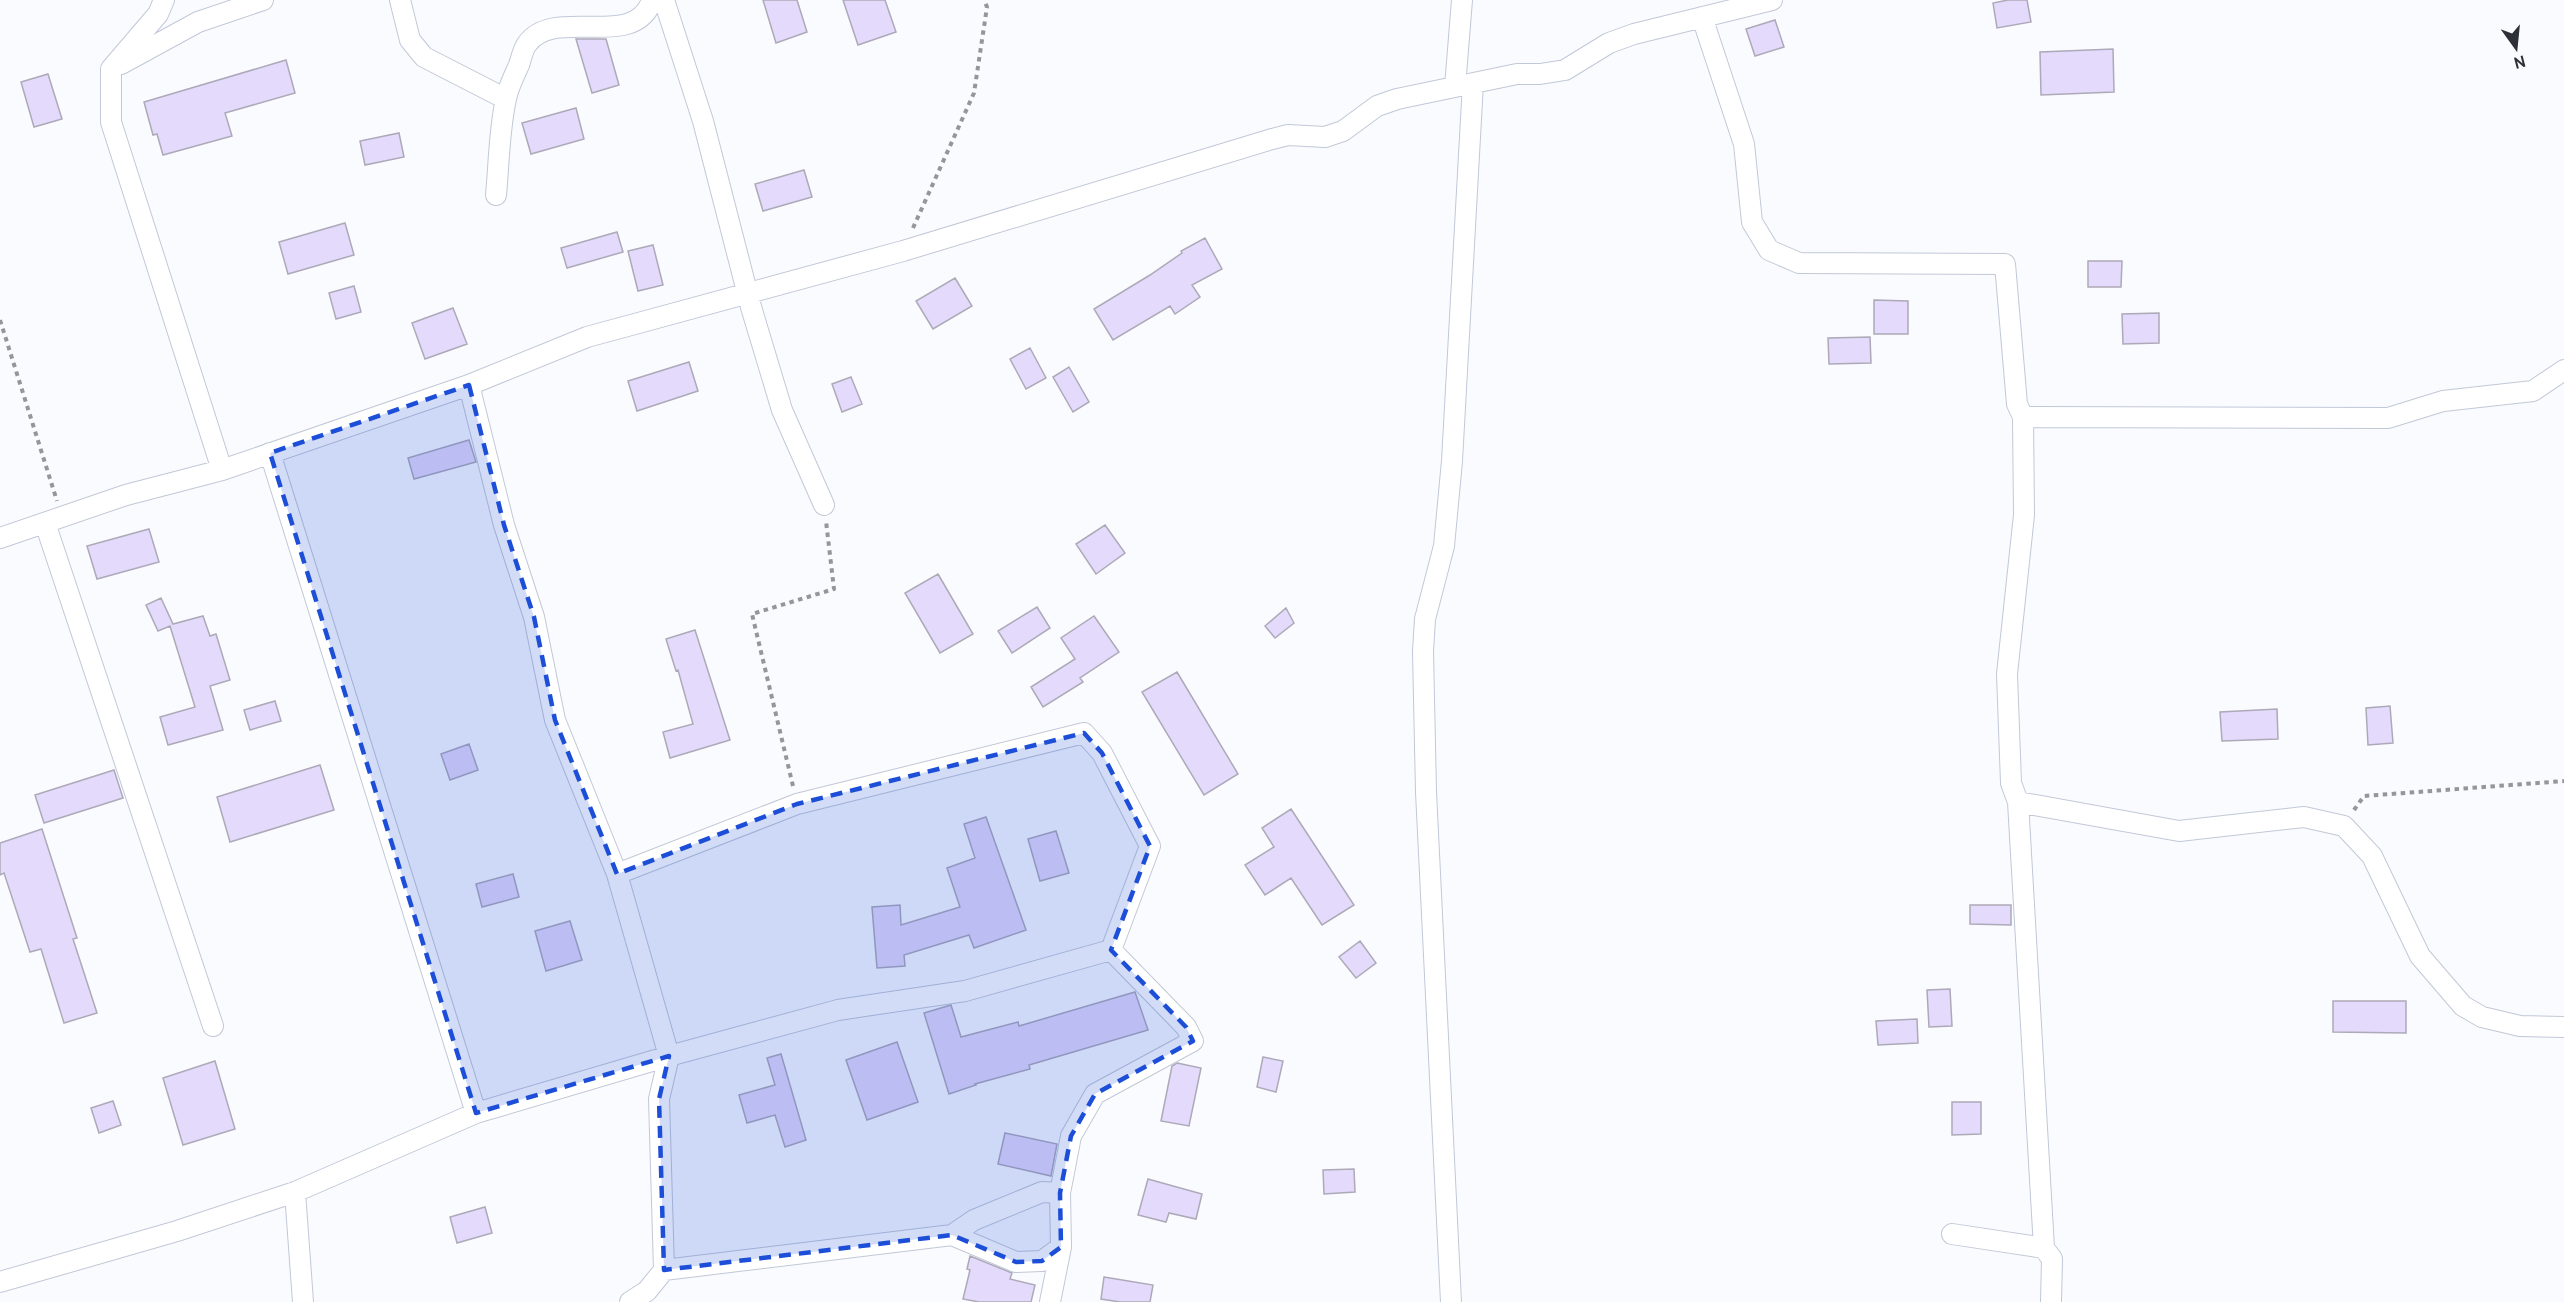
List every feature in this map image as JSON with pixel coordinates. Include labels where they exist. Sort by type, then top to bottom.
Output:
[{"type":"street","points":[[164,0],[158,14],[111,69],[111,122],[222,470]]},
{"type":"street","points":[[111,69],[198,22],[263,0]]},
{"type":"street","points":[[400,0],[410,40],[424,57],[506,99]]},
{"type":"street","points":[[496,195],[506,99],[527,43],[545,31],[586,26],[614,28],[633,23],[650,6],[652,0]]},
{"type":"street","points":[[664,0],[703,121],[751,307],[782,410],[824,505]]},
{"type":"street","points":[[1450,1302],[1426,792],[1423,651],[1425,619],[1443,546],[1451,472],[1464,85],[1462,0]]},
{"type":"street","points":[[0,538],[126,495],[222,470],[469,385],[587,337],[903,251],[1272,138],[1288,135],[1324,137],[1343,131],[1377,106],[1397,99],[1517,74],[1540,74],[1565,70],[1617,40],[1772,0]]},
{"type":"street","points":[[1702,17],[1744,144],[1752,222],[1768,250],[1799,263],[2005,264],[2018,404],[2023,417],[2024,515],[2007,674],[2010,783],[2018,802],[2044,1248],[2052,1259],[2051,1302]]},
{"type":"street","points":[[2023,417],[2388,418],[2443,401],[2533,391],[2564,370]]},
{"type":"street","points":[[469,385],[504,525],[534,616],[555,720],[617,874],[669,1056],[659,1099],[664,1270],[647,1291],[630,1302]]},
{"type":"street","points":[[270,453],[476,1113]]},
{"type":"street","points":[[53,520],[213,1026]]},
{"type":"street","points":[[617,874],[797,804],[1084,733],[1102,753],[1150,846],[1111,950]]},
{"type":"street","points":[[2018,802],[2179,831],[2304,817],[2344,826],[2372,856],[2420,956],[2463,1006],[2482,1017],[2520,1026],[2564,1027]]},
{"type":"street","points":[[0,1282],[177,1231],[295,1192],[476,1113],[669,1056],[838,1010],[965,991],[1111,950]]},
{"type":"street","points":[[1050,1302],[1061,1247],[1060,1193],[1071,1137],[1095,1094],[1193,1041],[1186,1027],[1111,950]]},
{"type":"street","points":[[295,1192],[303,1302]]},
{"type":"street","points":[[664,1270],[952,1235],[974,1220],[1042,1192],[1060,1193]]},
{"type":"street","points":[[1952,1234],[2044,1248]]},
{"type":"street","points":[[952,1235],[1016,1262],[1042,1261],[1061,1247]]},
{"type":"path","points":[[903,251],[974,93],[987,7],[984,0]]},
{"type":"path","points":[[0,320],[53,520]]},
{"type":"path","points":[[797,804],[752,614],[834,589],[824,505]]},
{"type":"path","points":[[2344,826],[2364,796],[2564,781]]},
{"type":"highlighted area","points":[[469,385],[504,525],[534,617],[555,720],[617,874],[797,804],[1084,733],[1102,753],[1150,846],[1111,950],[1186,1027],[1193,1041],[1095,1094],[1071,1136],[1060,1193],[1061,1247],[1042,1261],[1016,1262],[952,1235],[664,1270],[659,1099],[669,1056],[476,1113],[270,453]]},
{"type":"building","points":[[763,0],[797,0],[807,32],[776,43]]},
{"type":"building","points":[[843,0],[885,0],[896,32],[858,45]]},
{"type":"building","points":[[2027,0],[2031,22],[1997,28],[1993,3]]},
{"type":"building","points":[[1775,20],[1784,47],[1755,56],[1746,29]]},
{"type":"building","points":[[576,39],[606,39],[619,85],[592,93]]},
{"type":"building","points":[[2113,49],[2114,92],[2041,95],[2040,52]]},
{"type":"building","points":[[286,60],[295,93],[225,113],[232,136],[163,155],[157,134],[153,135],[144,102]]},
{"type":"building","points":[[48,74],[62,119],[34,127],[21,82]]},
{"type":"building","points":[[576,108],[584,139],[531,154],[522,123]]},
{"type":"building","points":[[399,133],[404,157],[365,165],[360,141]]},
{"type":"building","points":[[804,170],[812,197],[763,211],[755,184]]},
{"type":"building","points":[[345,223],[354,255],[288,274],[279,242]]},
{"type":"building","points":[[617,232],[623,252],[567,268],[561,248]]},
{"type":"building","points":[[1205,238],[1222,269],[1192,285],[1200,297],[1175,314],[1170,306],[1113,340],[1094,309],[1150,275],[1182,253],[1181,251]]},
{"type":"building","points":[[653,245],[663,285],[638,291],[628,251]]},
{"type":"building","points":[[2088,261],[2122,261],[2121,287],[2088,287]]},
{"type":"building","points":[[955,278],[972,306],[933,329],[916,301]]},
{"type":"building","points":[[354,286],[361,312],[336,319],[329,293]]},
{"type":"building","points":[[1874,300],[1908,301],[1908,334],[1874,334]]},
{"type":"building","points":[[453,308],[467,344],[425,359],[412,323]]},
{"type":"building","points":[[2159,313],[2159,343],[2123,344],[2122,314]]},
{"type":"building","points":[[1870,337],[1871,363],[1829,364],[1828,338]]},
{"type":"building","points":[[1030,348],[1046,378],[1026,389],[1010,359]]},
{"type":"building","points":[[689,362],[698,391],[637,411],[628,381]]},
{"type":"building","points":[[1069,367],[1089,402],[1073,412],[1053,377]]},
{"type":"building","points":[[851,377],[862,404],[842,412],[832,384]]},
{"type":"building","points":[[469,440],[476,462],[414,479],[408,458]]},
{"type":"building","points":[[1105,525],[1125,553],[1096,574],[1076,544]]},
{"type":"building","points":[[149,529],[159,562],[97,579],[87,546]]},
{"type":"building","points":[[938,574],[973,634],[940,653],[905,593]]},
{"type":"building","points":[[161,598],[173,624],[203,616],[210,636],[216,634],[230,680],[210,686],[223,730],[168,745],[160,717],[195,707],[170,626],[158,631],[146,605]]},
{"type":"building","points":[[1037,607],[1050,628],[1012,653],[998,631]]},
{"type":"building","points":[[1286,608],[1294,623],[1275,638],[1265,626]]},
{"type":"building","points":[[1094,616],[1119,652],[1080,678],[1083,682],[1043,707],[1031,687],[1075,659],[1061,638]]},
{"type":"building","points":[[695,630],[730,740],[670,758],[663,732],[693,724],[678,670],[676,671],[666,639]]},
{"type":"building","points":[[1177,672],[1238,774],[1204,795],[1142,692]]},
{"type":"building","points":[[275,701],[281,721],[250,730],[244,710]]},
{"type":"building","points":[[2390,706],[2393,743],[2368,745],[2366,708]]},
{"type":"building","points":[[2277,709],[2278,739],[2222,741],[2220,712]]},
{"type":"building","points":[[469,744],[478,770],[450,780],[441,754]]},
{"type":"building","points":[[320,765],[334,810],[230,842],[217,797]]},
{"type":"building","points":[[114,770],[123,798],[44,823],[35,795]]},
{"type":"building","points":[[1291,809],[1354,905],[1322,925],[1291,878],[1265,895],[1245,865],[1274,847],[1262,828]]},
{"type":"building","points":[[986,817],[1026,930],[974,948],[969,935],[904,955],[905,966],[877,968],[872,907],[900,905],[901,925],[960,907],[947,868],[975,858],[964,824]]},
{"type":"building","points":[[42,829],[77,938],[73,939],[97,1013],[64,1023],[41,949],[30,952],[4,873],[0,875],[0,843]]},
{"type":"building","points":[[1056,831],[1069,873],[1040,881],[1028,839]]},
{"type":"building","points":[[513,874],[519,897],[482,907],[476,884]]},
{"type":"building","points":[[1970,905],[2011,905],[2011,925],[1970,924]]},
{"type":"building","points":[[570,921],[582,960],[546,971],[535,931]]},
{"type":"building","points":[[1360,941],[1376,963],[1356,978],[1339,957]]},
{"type":"building","points":[[1950,989],[1952,1026],[1929,1027],[1927,990]]},
{"type":"building","points":[[1135,992],[1148,1030],[1029,1065],[1030,1069],[975,1084],[949,1094],[924,1013],[951,1005],[961,1037],[1018,1022],[1019,1026]]},
{"type":"building","points":[[2333,1001],[2406,1001],[2406,1033],[2333,1032]]},
{"type":"building","points":[[1917,1019],[1918,1043],[1878,1045],[1876,1021]]},
{"type":"building","points":[[897,1042],[918,1102],[867,1120],[846,1060]]},
{"type":"building","points":[[781,1054],[806,1140],[785,1147],[775,1115],[747,1123],[739,1095],[775,1085],[767,1058]]},
{"type":"building","points":[[1263,1057],[1283,1061],[1276,1092],[1257,1087]]},
{"type":"building","points":[[215,1061],[235,1129],[183,1145],[163,1078]]},
{"type":"building","points":[[1177,1063],[1201,1068],[1189,1126],[1161,1121],[1172,1066]]},
{"type":"building","points":[[113,1101],[121,1125],[99,1133],[91,1108]]},
{"type":"building","points":[[1952,1102],[1981,1102],[1981,1134],[1952,1135]]},
{"type":"building","points":[[1005,1133],[1057,1144],[1051,1176],[998,1164]]},
{"type":"building","points":[[1354,1169],[1355,1192],[1324,1194],[1323,1170]]},
{"type":"building","points":[[1148,1179],[1202,1194],[1196,1219],[1169,1213],[1166,1222],[1138,1215]]},
{"type":"building","points":[[485,1207],[492,1233],[457,1243],[450,1217]]},
{"type":"building","points":[[970,1256],[1012,1273],[1010,1279],[1035,1285],[1031,1302],[979,1302],[963,1299],[970,1270],[967,1269]]},
{"type":"building","points":[[1104,1277],[1153,1285],[1150,1302],[1120,1302],[1101,1299]]}]
